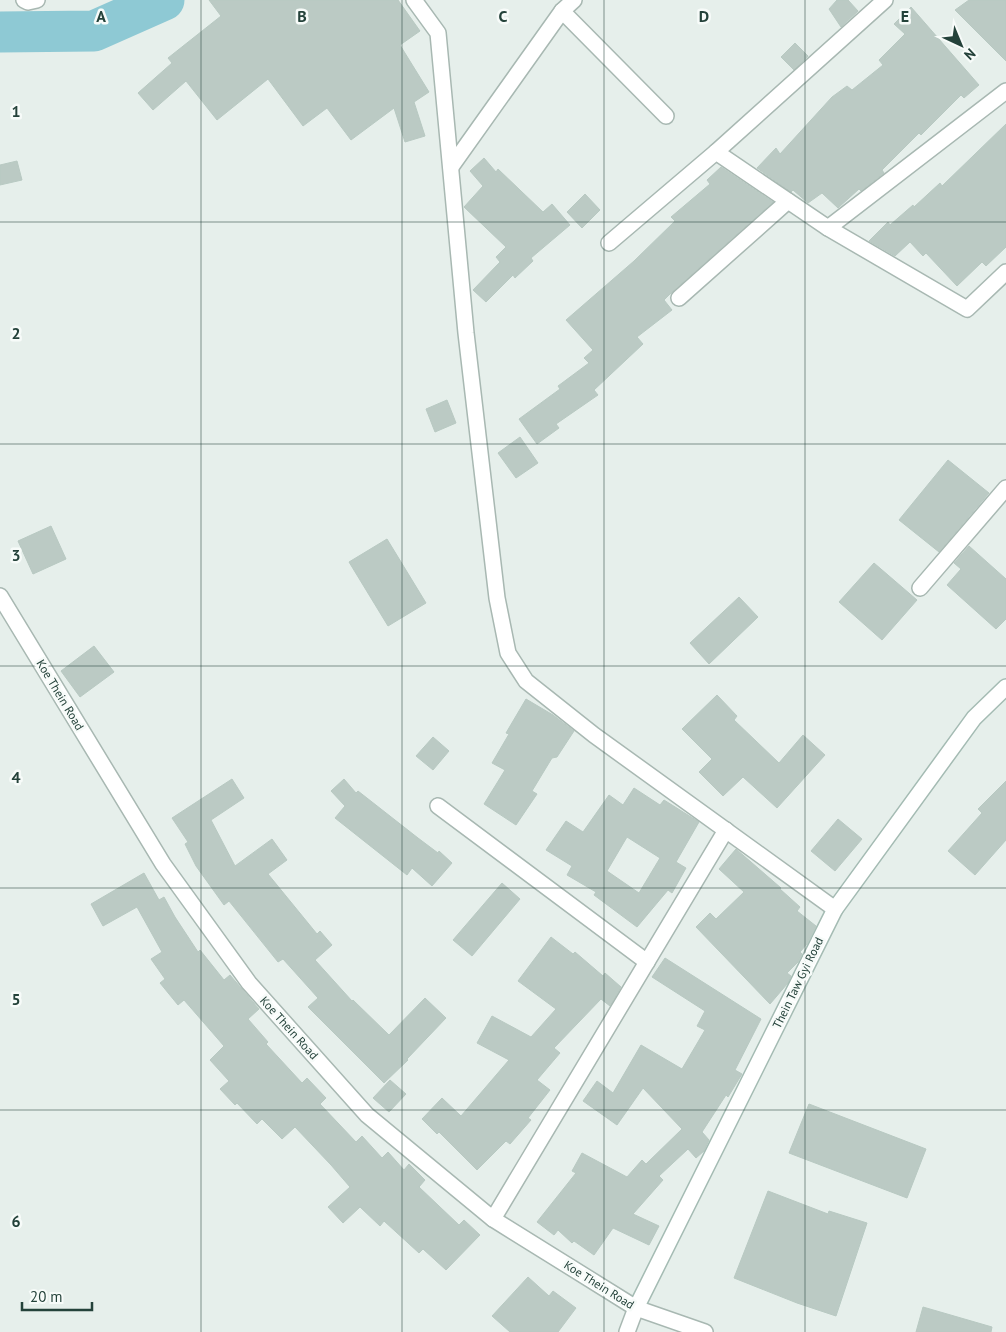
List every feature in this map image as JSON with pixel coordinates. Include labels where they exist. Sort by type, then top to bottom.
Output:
[{"type":"street","points":[[24,0],[28,2],[37,0]]},
{"type":"street","points":[[414,0],[438,33],[468,353],[497,598],[508,653],[526,681],[594,735],[834,909]]},
{"type":"street","points":[[451,167],[562,11],[574,0]]},
{"type":"street","points":[[609,243],[716,152],[885,0]]},
{"type":"street","points":[[562,11],[666,116]]},
{"type":"street","points":[[828,228],[1006,91]]},
{"type":"street","points":[[716,152],[828,228],[967,309],[1006,272]]},
{"type":"street","points":[[679,298],[788,201]]},
{"type":"street","points":[[920,588],[1006,488]]},
{"type":"street","name":"Koe Thein Road","points":[[0,596],[163,864],[249,983],[367,1115],[493,1219],[636,1308],[705,1332]]},
{"type":"street","name":"Thein Taw Gyi Road","points":[[627,1332],[636,1308],[834,909],[974,718],[1006,687]]},
{"type":"street","points":[[438,806],[646,962]]},
{"type":"street","points":[[493,1219],[726,830]]},
{"type":"building","points":[[209,0],[398,0],[420,31],[400,45],[429,92],[414,102],[425,136],[405,142],[394,108],[351,140],[327,108],[303,126],[268,79],[217,120],[186,81],[153,110],[138,93],[172,63],[168,58],[221,16]]},
{"type":"building","points":[[837,0],[848,0],[858,11],[841,27],[829,9]]},
{"type":"building","points":[[969,0],[1006,0],[1006,61],[955,10]]},
{"type":"building","points":[[911,7],[979,85],[964,98],[961,95],[882,170],[884,173],[861,191],[859,189],[838,208],[822,193],[808,203],[793,190],[791,192],[757,168],[776,148],[780,154],[832,97],[847,86],[852,90],[883,65],[879,60],[905,34],[894,24]]},
{"type":"building","points":[[795,43],[808,56],[794,70],[781,57]]},
{"type":"building","points":[[1006,124],[1006,247],[986,266],[982,262],[957,286],[926,253],[923,256],[910,242],[895,256],[869,241],[888,222],[890,225],[913,205],[914,207],[940,183],[942,186]]},
{"type":"building","points":[[484,158],[496,172],[498,169],[543,212],[552,204],[570,225],[531,258],[533,261],[515,278],[513,275],[486,302],[473,290],[500,262],[496,257],[506,247],[464,207],[483,186],[470,171]]},
{"type":"building","points":[[17,161],[22,180],[0,185],[0,165]]},
{"type":"building","points":[[721,167],[773,202],[664,300],[672,310],[637,337],[643,344],[594,390],[598,395],[556,424],[559,428],[537,444],[519,419],[560,389],[558,386],[589,363],[584,358],[593,350],[566,320],[634,261],[675,221],[671,217],[710,184],[707,180]]},
{"type":"building","points":[[585,194],[600,210],[582,228],[567,212]]},
{"type":"building","points":[[447,400],[456,423],[435,432],[426,409]]},
{"type":"building","points":[[520,437],[538,463],[516,478],[498,453]]},
{"type":"building","points":[[948,460],[989,493],[939,552],[899,520]]},
{"type":"building","points":[[51,526],[66,559],[33,574],[18,541]]},
{"type":"building","points":[[387,539],[426,603],[388,626],[349,562]]},
{"type":"building","points":[[969,546],[1006,579],[1006,619],[996,629],[947,585],[961,569],[954,563]]},
{"type":"building","points":[[874,563],[917,600],[882,640],[839,602]]},
{"type":"building","points":[[739,597],[758,617],[709,664],[690,643]]},
{"type":"building","points":[[94,646],[114,672],[80,697],[61,671]]},
{"type":"building","points":[[717,695],[737,716],[734,720],[779,763],[803,735],[825,755],[777,808],[743,777],[723,796],[699,772],[712,759],[682,729]]},
{"type":"building","points":[[526,699],[553,715],[574,731],[557,757],[552,758],[532,791],[537,794],[516,825],[484,804],[505,770],[492,763],[509,734],[506,733]]},
{"type":"building","points":[[433,737],[449,751],[433,770],[416,756]]},
{"type":"building","points":[[232,779],[244,798],[211,820],[235,866],[272,839],[287,860],[268,874],[317,934],[320,931],[332,945],[315,960],[352,1001],[389,1035],[425,998],[446,1018],[384,1083],[308,1007],[318,998],[283,959],[278,962],[229,901],[224,905],[196,866],[185,844],[188,842],[172,818]]},
{"type":"building","points":[[344,779],[356,793],[358,791],[438,853],[439,851],[452,863],[432,886],[412,868],[407,875],[335,818],[345,806],[331,791]]},
{"type":"building","points":[[1006,781],[1006,840],[975,875],[948,851],[982,813],[978,809]]},
{"type":"building","points":[[634,788],[660,805],[664,800],[699,822],[676,862],[686,868],[672,893],[668,890],[637,927],[594,895],[596,892],[567,875],[572,866],[546,850],[566,821],[583,832],[609,795],[623,805]],"holes":[[[627,837],[660,858],[639,893],[607,871]]]},
{"type":"building","points":[[838,819],[862,839],[835,871],[811,851]]},
{"type":"building","points":[[736,849],[781,888],[800,907],[797,911],[816,926],[807,944],[800,952],[802,954],[798,962],[787,973],[791,976],[788,983],[770,1004],[696,927],[710,913],[716,919],[744,892],[719,869]]},
{"type":"building","points":[[144,873],[159,900],[164,897],[198,952],[200,950],[224,980],[230,975],[259,1009],[248,1019],[268,1042],[266,1044],[302,1083],[307,1078],[326,1098],[320,1104],[356,1142],[362,1136],[382,1158],[388,1152],[404,1170],[409,1164],[425,1180],[419,1187],[459,1225],[464,1220],[480,1235],[446,1270],[423,1249],[419,1253],[384,1221],[380,1226],[360,1207],[343,1223],[328,1207],[350,1187],[331,1165],[295,1127],[282,1139],[262,1119],[257,1124],[237,1103],[235,1105],[220,1089],[229,1081],[210,1060],[224,1046],[184,1000],[178,1005],[160,983],[165,979],[151,959],[162,952],[137,907],[103,926],[91,904]]},
{"type":"building","points":[[502,883],[520,899],[472,956],[453,940]]},
{"type":"building","points":[[551,937],[573,954],[575,952],[603,976],[605,973],[621,987],[610,1006],[601,999],[554,1048],[560,1053],[537,1080],[550,1090],[528,1118],[531,1120],[510,1144],[506,1141],[477,1170],[439,1132],[437,1134],[422,1119],[442,1098],[461,1116],[509,1060],[477,1043],[492,1016],[531,1037],[556,1009],[518,981]]},
{"type":"building","points":[[665,958],[761,1019],[735,1070],[742,1074],[728,1097],[726,1095],[702,1132],[709,1140],[704,1151],[696,1158],[688,1149],[659,1176],[663,1180],[633,1214],[659,1226],[649,1245],[613,1228],[594,1255],[574,1241],[572,1243],[558,1230],[554,1235],[537,1222],[576,1173],[572,1171],[582,1153],[627,1177],[642,1160],[646,1164],[682,1129],[643,1088],[617,1125],[583,1101],[597,1081],[613,1093],[641,1045],[682,1069],[705,1030],[697,1026],[705,1011],[652,977]]},
{"type":"building","points":[[390,1080],[406,1094],[389,1112],[373,1098]]},
{"type":"building","points":[[809,1104],[926,1149],[907,1198],[789,1153]]},
{"type":"building","points":[[768,1191],[828,1214],[829,1211],[867,1223],[836,1316],[734,1278]]},
{"type":"building","points":[[528,1277],[549,1296],[553,1291],[576,1308],[558,1332],[510,1332],[492,1316]]},
{"type":"building","points":[[923,1307],[992,1327],[991,1332],[916,1332]]},
{"type":"waterway","points":[[0,32],[94,31],[164,0]]}]
